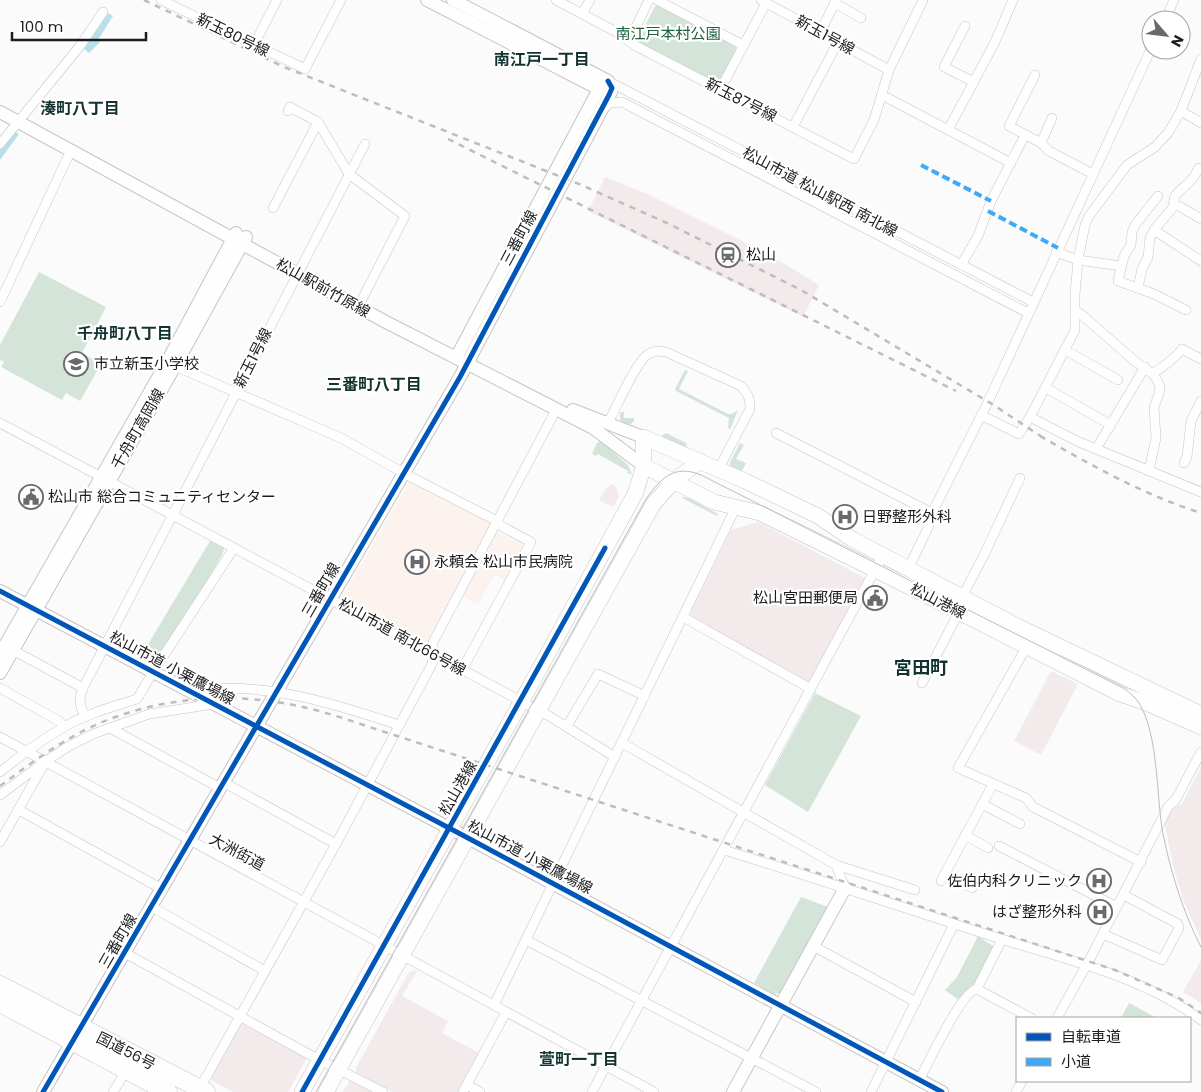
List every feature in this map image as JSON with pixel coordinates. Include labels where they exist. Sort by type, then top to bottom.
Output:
[{"type":"highway","name":"国道56号","points":[[0,985],[77,1034],[126,1069],[168,1092]]},
{"type":"highway","name":"国道56号","points":[[0,1003],[77,1034],[197,1091]]},
{"type":"main road","name":"松山港線","points":[[302,1092],[635,494],[644,466],[643,437],[745,481],[818,516],[852,539],[908,568],[960,604],[1027,646],[1120,694],[1201,727]]},
{"type":"main road","points":[[326,1092],[654,503],[674,481],[700,461]]},
{"type":"main road","name":"松山港線","points":[[644,466],[714,502],[751,509],[902,582],[1026,631],[1201,714]]},
{"type":"main road","points":[[674,481],[718,470]]},
{"type":"main road","points":[[736,507],[745,481]]},
{"type":"street","name":"新玉80号線","points":[[161,0],[305,69],[341,0]]},
{"type":"street","points":[[254,45],[277,0]]},
{"type":"street","name":"松山市道 松山駅西 南北線","points":[[427,0],[1033,302]]},
{"type":"street","name":"松山市道 松山駅西 南北線","points":[[453,0],[605,89]]},
{"type":"street","name":"新玉87号線","points":[[556,0],[720,90],[854,159],[874,120],[882,95]]},
{"type":"street","points":[[582,14],[590,0]]},
{"type":"street","points":[[629,41],[649,0]]},
{"type":"street","points":[[657,0],[743,45]]},
{"type":"street","points":[[923,0],[890,70],[882,95],[1011,162]]},
{"type":"street","points":[[948,130],[995,42],[1013,0]]},
{"type":"street","points":[[820,33],[836,1],[861,18]]},
{"type":"street","points":[[720,90],[768,2]]},
{"type":"street","name":"新玉1号線","points":[[768,2],[820,33],[890,70]]},
{"type":"street","points":[[0,144],[80,46],[103,12]]},
{"type":"street","points":[[965,26],[956,35],[944,67],[974,82]]},
{"type":"street","points":[[793,127],[838,42]]},
{"type":"street","points":[[981,415],[1019,434],[1030,417],[1075,330],[1078,260],[1083,233],[1089,216],[1127,165],[1155,147],[1168,132],[1181,112],[1201,59]]},
{"type":"street","points":[[902,582],[928,528],[932,513],[981,415],[1146,60]]},
{"type":"street","points":[[1034,75],[1009,126],[1041,143],[1049,151],[1093,174]]},
{"type":"street","name":"三番町線","points":[[463,358],[601,110],[605,89]]},
{"type":"street","name":"三番町線","points":[[44,1092],[403,472],[605,89]]},
{"type":"street","name":"松山市道 松山駅西 南北線","points":[[601,110],[611,103],[622,102],[1028,314]]},
{"type":"street","name":"松山駅前竹原線","points":[[0,104],[20,119]]},
{"type":"street","points":[[289,109],[316,122],[349,174],[406,216],[359,304]]},
{"type":"street","name":"松山駅前竹原線","points":[[0,112],[20,119],[72,146],[359,304],[557,406],[593,428],[644,466]]},
{"type":"street","points":[[1181,112],[1201,123]]},
{"type":"street","points":[[1041,143],[1052,118]]},
{"type":"street","points":[[272,208],[316,122]]},
{"type":"street","points":[[961,265],[978,236],[991,202],[1024,135]]},
{"type":"street","name":"新玉1号線","points":[[83,688],[365,144]]},
{"type":"street","points":[[0,302],[72,146]]},
{"type":"street","points":[[1138,288],[1142,269],[1148,257],[1150,238],[1154,230],[1174,206],[1174,196],[1192,179],[1199,168]]},
{"type":"street","points":[[1158,196],[1135,225],[1132,232],[1131,245],[1124,256],[1118,281],[1154,294],[1186,310]]},
{"type":"street","points":[[1174,206],[1179,206],[1201,219]]},
{"type":"street","points":[[1154,230],[1201,261]]},
{"type":"street","name":"千舟町高岡線","points":[[0,673],[6,650],[171,364],[240,238]]},
{"type":"street","points":[[1056,252],[1078,260],[1121,266]]},
{"type":"street","points":[[1075,314],[1082,315],[1153,374],[1160,387],[1154,407],[1156,438],[1149,471]]},
{"type":"street","points":[[1153,374],[1168,361],[1175,358],[1182,349],[1201,359]]},
{"type":"street","points":[[644,466],[608,424],[631,379],[644,359],[647,355],[657,350],[666,352],[741,386],[749,396],[750,409],[718,470]]},
{"type":"street","points":[[1065,350],[1118,380]]},
{"type":"street","points":[[171,364],[340,438],[496,521],[501,526],[531,542],[462,670]]},
{"type":"street","points":[[1096,449],[1145,368]]},
{"type":"street","points":[[1046,388],[1111,424]]},
{"type":"street","points":[[197,1091],[336,844],[432,664],[434,654],[432,644],[557,406]]},
{"type":"street","name":"松山駅前竹原線","points":[[557,406],[643,437]]},
{"type":"street","points":[[1188,460],[1192,421],[1200,406]]},
{"type":"street","points":[[1030,417],[1078,442],[1201,492]]},
{"type":"street","name":"松山市道 南北66号線","points":[[0,423],[567,726],[615,757]]},
{"type":"street","points":[[776,433],[932,513]]},
{"type":"street","points":[[922,683],[1020,478]]},
{"type":"street","points":[[494,1005],[736,507]]},
{"type":"street","points":[[0,772],[26,751],[64,726],[84,717],[137,699],[234,548]]},
{"type":"street","points":[[592,1092],[883,555]]},
{"type":"street","name":"松山市道 小栗鷹場線","points":[[0,591],[468,838],[942,1092]]},
{"type":"street","points":[[683,617],[811,689]]},
{"type":"street","points":[[1027,646],[958,768],[1026,798],[1033,807],[1141,862]]},
{"type":"street","points":[[6,650],[83,688],[79,704],[84,717]]},
{"type":"street","points":[[567,726],[598,674],[644,696]]},
{"type":"street","points":[[0,688],[59,721],[64,726]]},
{"type":"street","points":[[190,691],[240,688],[277,691],[339,706],[399,725]]},
{"type":"street","points":[[0,795],[46,761],[69,746],[93,734],[149,714],[214,704]]},
{"type":"street","points":[[110,728],[336,844]]},
{"type":"street","name":"大洲街道","points":[[0,737],[654,1092]]},
{"type":"street","points":[[622,743],[836,865],[915,890]]},
{"type":"street","points":[[1058,1017],[1124,895],[1168,807],[1176,799],[1201,752]]},
{"type":"street","points":[[0,842],[46,761]]},
{"type":"street","points":[[972,888],[943,877],[993,784]]},
{"type":"street","points":[[982,804],[1020,824]]},
{"type":"street","points":[[19,810],[162,888]]},
{"type":"street","points":[[965,835],[988,848]]},
{"type":"street","points":[[999,846],[1117,907]]},
{"type":"street","points":[[724,850],[1086,965],[1152,991],[1184,1008],[1201,1020]]},
{"type":"street","points":[[836,865],[845,888]]},
{"type":"street","points":[[733,1092],[845,888]]},
{"type":"street","points":[[1103,934],[1162,960],[1179,928],[1178,924],[1124,895]]},
{"type":"street","points":[[152,907],[265,971]]},
{"type":"street","points":[[871,1092],[954,924]]},
{"type":"street","points":[[978,989],[1002,939]]},
{"type":"street","points":[[526,940],[641,1002],[816,1092]]},
{"type":"street","points":[[813,946],[916,1002]]},
{"type":"street","points":[[125,953],[320,1060],[383,1092]]},
{"type":"street","points":[[919,1080],[951,1020],[971,991],[978,989],[1029,1017]]},
{"type":"street","points":[[480,1092],[465,1088],[506,1012]]},
{"type":"street","points":[[114,1092],[126,1069]]},
{"type":"shaded area","points":[[605,177],[647,194],[746,243],[819,285],[803,317],[588,211]]},
{"type":"shaded area","name":"永頼会 松山市民病院","points":[[412,481],[490,521],[491,525],[428,643],[425,645],[343,601],[342,598],[409,482]]},
{"type":"shaded area","points":[[612,484],[616,487],[619,496],[613,507],[599,500],[606,488]]},
{"type":"shaded area","points":[[758,522],[867,579],[809,683],[691,617],[691,612],[731,530]]},
{"type":"shaded area","name":"永頼会 松山市民病院","points":[[497,532],[522,543],[523,548],[506,581],[494,575],[478,605],[463,596]]},
{"type":"shaded area","points":[[1051,671],[1078,684],[1041,755],[1014,741]]},
{"type":"shaded area","points":[[1201,767],[1201,940],[1183,899],[1175,873],[1164,822],[1171,809],[1182,804]]},
{"type":"shaded area","points":[[1201,960],[1201,1003],[1183,992]]},
{"type":"shaded area","points":[[417,971],[402,996],[448,1021],[442,1033],[479,1053],[458,1092],[392,1092],[357,1073],[356,1068],[409,972]]},
{"type":"shaded area","points":[[244,1023],[306,1057],[288,1092],[233,1092],[212,1081],[211,1077],[240,1024]]},
{"type":"shaded area","points":[[350,1080],[372,1092],[343,1092]]},
{"type":"green space","name":"南江戸本村公園","points":[[659,5],[735,45],[736,50],[719,82],[715,82],[639,43],[638,39],[655,6]]},
{"type":"green space","points":[[39,272],[106,307],[82,353],[101,364],[80,401],[66,393],[62,400],[1,367],[4,362],[0,360],[0,345]]},
{"type":"green space","points":[[685,370],[688,371],[679,389],[728,414],[738,410],[730,430],[728,427],[729,418],[676,391],[675,389]]},
{"type":"green space","points":[[620,412],[624,412],[624,418],[634,418],[634,421],[631,424],[624,424],[620,419]]},
{"type":"green space","points":[[666,433],[686,443],[686,449],[663,438],[662,435]]},
{"type":"green space","points":[[601,441],[628,465],[632,474],[627,473],[628,471],[598,454],[596,456],[592,454],[597,443]]},
{"type":"green space","points":[[740,443],[744,445],[736,459],[746,463],[740,475],[730,467],[730,462]]},
{"type":"green space","points":[[684,497],[718,514],[717,516],[682,498]]},
{"type":"green space","points":[[210,541],[224,548],[223,553],[193,606],[156,660],[150,661],[141,656]]},
{"type":"green space","points":[[815,693],[861,716],[808,812],[765,785]]},
{"type":"green space","points":[[801,897],[828,907],[781,993],[774,994],[754,983]]},
{"type":"green space","points":[[978,936],[994,947],[976,984],[970,987],[960,1001],[945,990],[957,977]]},
{"type":"green space","points":[[1129,1003],[1155,1017],[1122,1017]]},
{"type":"water","points":[[108,13],[113,16],[98,40],[100,42],[89,53],[84,49]]},
{"type":"water","points":[[14,131],[19,134],[0,160],[0,150]]},
{"type":"tram line","points":[[316,1092],[646,499],[663,479],[676,472],[692,472],[701,475],[1125,689],[1131,694],[1139,703],[1150,732],[1154,749],[1166,849],[1183,906],[1201,947]]},
{"type":"railway","points":[[144,0],[284,67],[579,184],[667,223],[801,290],[992,404],[1045,439]]},
{"type":"railway","points":[[448,139],[956,391]]},
{"type":"railway","points":[[1040,436],[1138,488],[1201,513]]},
{"type":"railway","points":[[0,786],[44,754],[72,737],[99,723],[127,713],[187,700],[217,698],[278,702],[340,717],[1115,970],[1179,998],[1201,1013]]},
{"type":"marked path","points":[[921,165],[991,201]]},
{"type":"marked path","points":[[988,211],[1058,248]]},
{"type":"cycle path","points":[[43,1092],[460,377],[609,95],[612,88],[608,81]]},
{"type":"cycle path","points":[[302,1092],[605,548]]},
{"type":"cycle path","points":[[0,591],[468,838],[942,1092]]},
{"type":"place","name":"松山","points":[[728,255]]},
{"type":"place","name":"市立新玉小学校","points":[[76,364]]},
{"type":"place","name":"松山市 総合コミュニティセンター","points":[[31,497]]},
{"type":"place","name":"日野整形外科","points":[[845,517]]},
{"type":"place","name":"永頼会 松山市民病院","points":[[417,562]]},
{"type":"place","name":"松山宮田郵便局","points":[[875,598]]},
{"type":"place","name":"佐伯内科クリニック","points":[[1099,881]]},
{"type":"place","name":"はざ整形外科","points":[[1100,912]]},
{"type":"district","name":"南江戸一丁目","points":[[542,59]]},
{"type":"district","name":"湊町八丁目","points":[[80,108]]},
{"type":"district","name":"千舟町八丁目","points":[[125,333]]},
{"type":"district","name":"三番町八丁目","points":[[374,384]]},
{"type":"district","name":"宮田町","points":[[921,668]]},
{"type":"district","name":"萱町一丁目","points":[[579,1059]]}]
